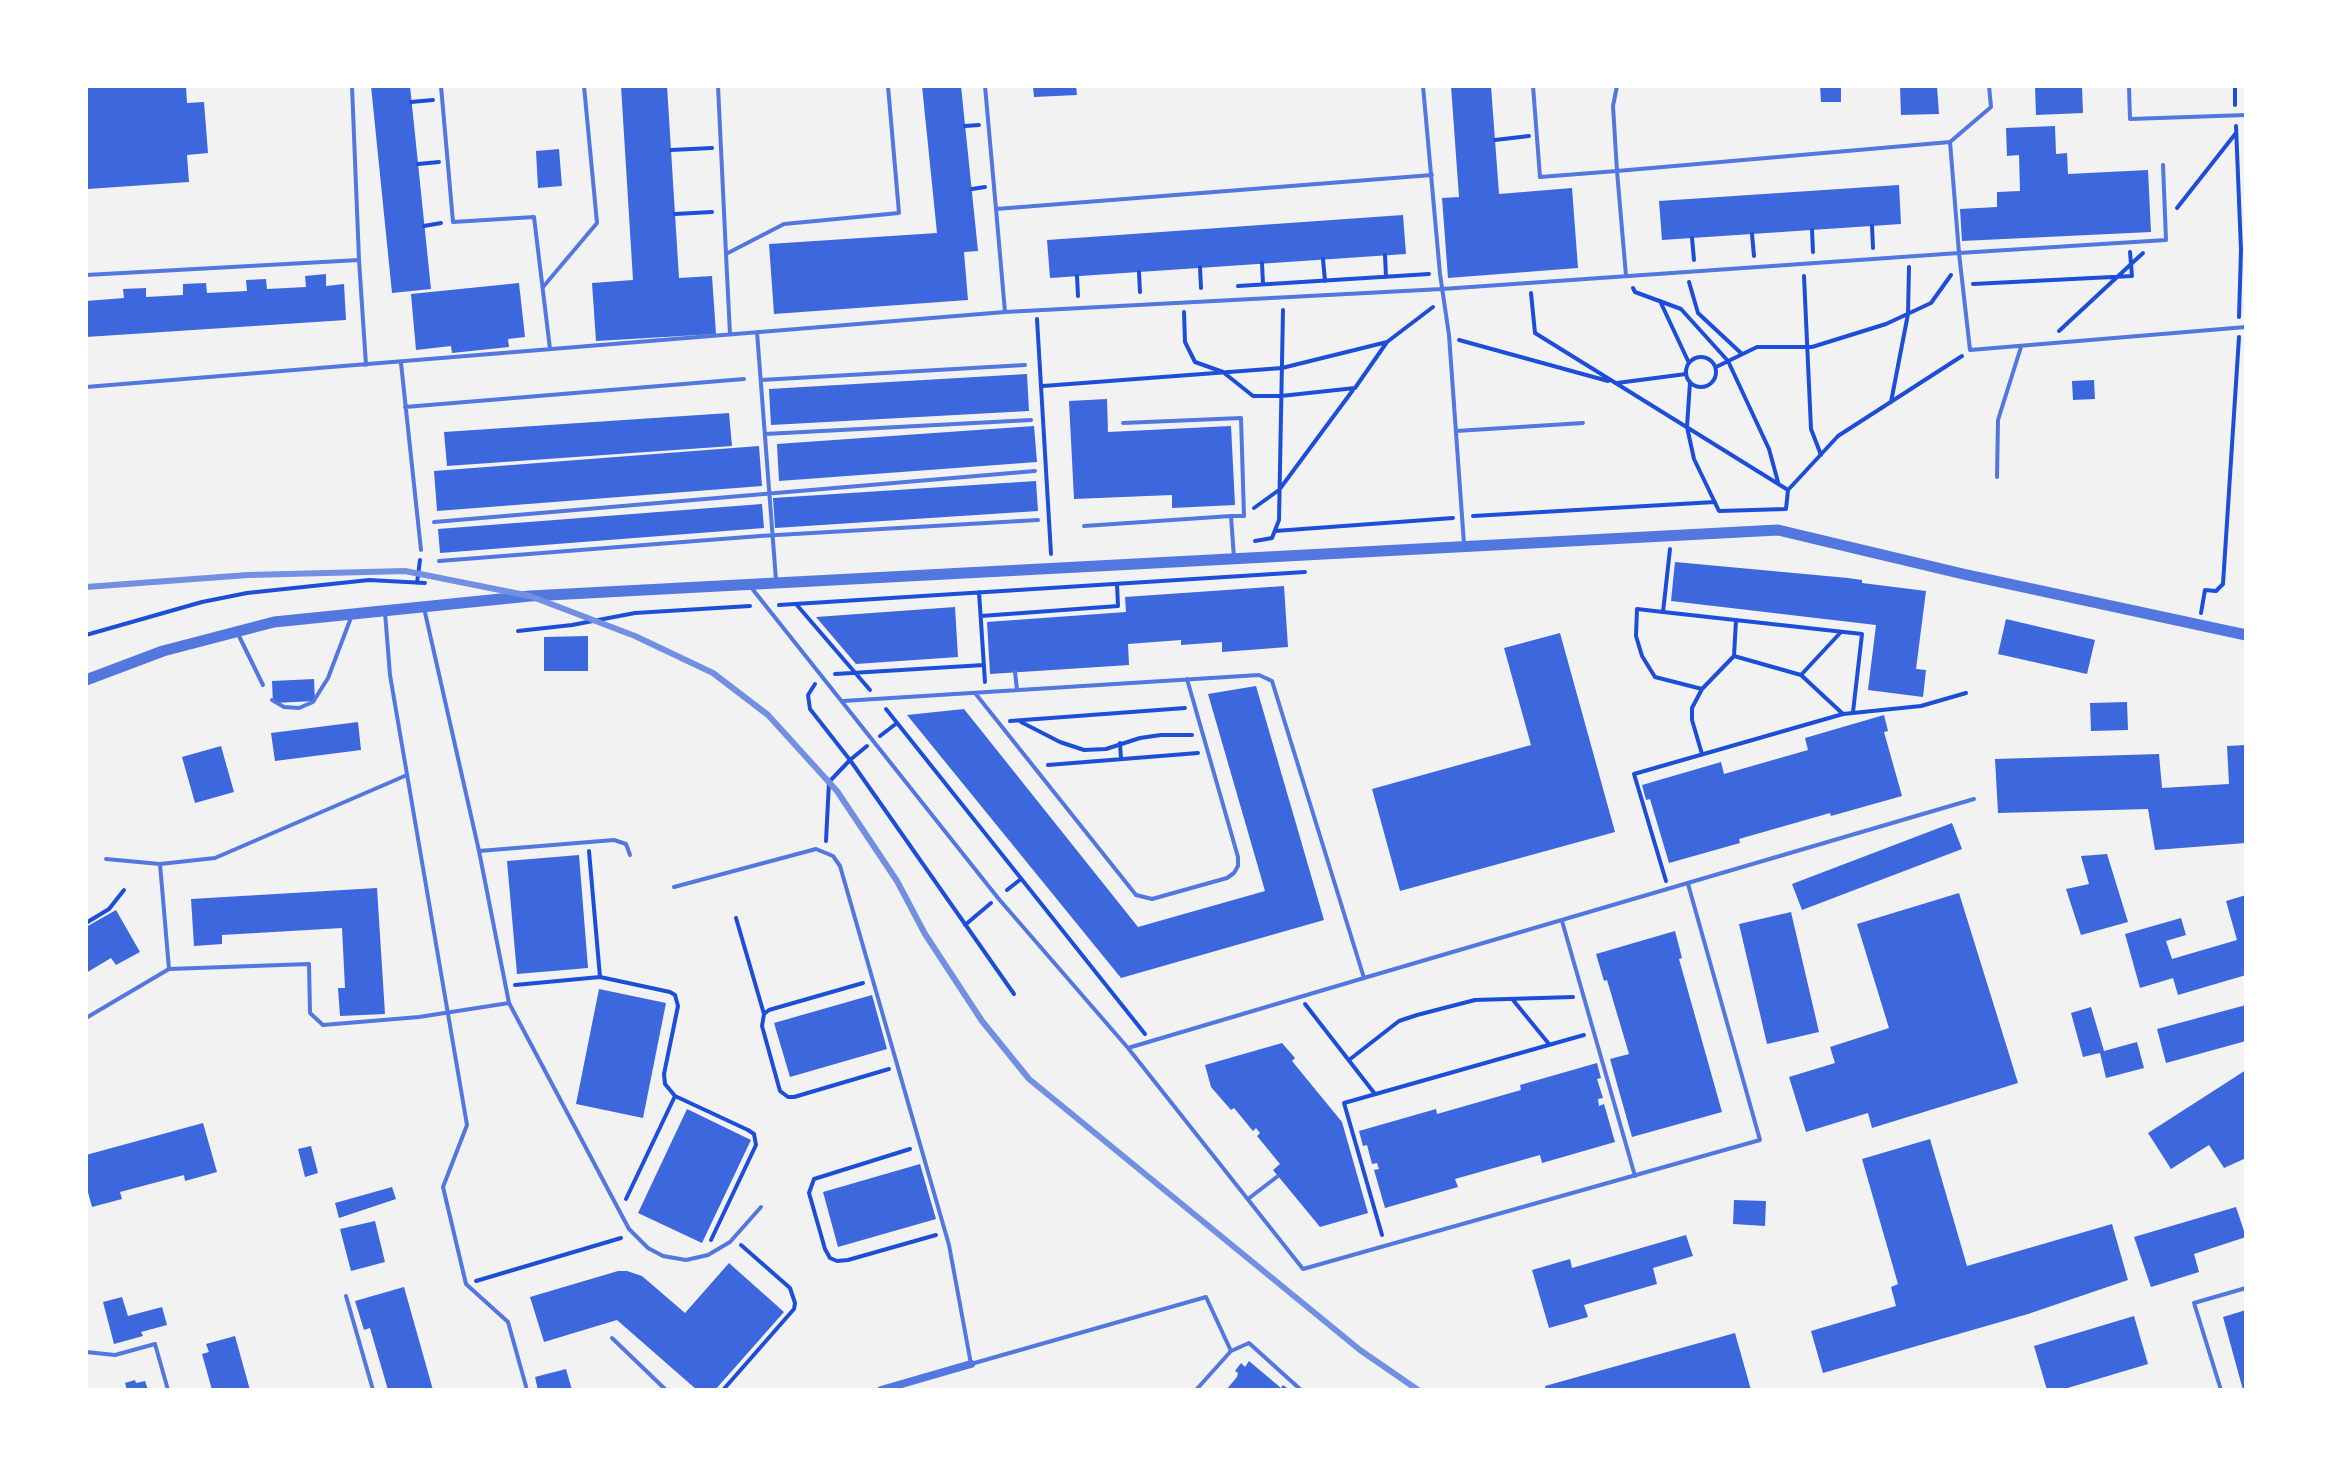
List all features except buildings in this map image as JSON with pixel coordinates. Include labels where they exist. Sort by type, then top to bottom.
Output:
[{"type":"street","points":[[86,680],[163,651],[274,622],[530,596],[1778,530],[1963,574],[2246,635]]},
{"type":"street","points":[[881,1390],[971,1364]]},
{"type":"lane","points":[[352,86],[366,365]]},
{"type":"lane","points":[[441,86],[453,222],[534,217],[550,349]]},
{"type":"lane","points":[[542,288],[597,223],[584,86]]},
{"type":"lane","points":[[718,86],[730,334]]},
{"type":"lane","points":[[726,254],[784,224],[899,213],[888,86]]},
{"type":"lane","points":[[985,86],[1005,312]]},
{"type":"lane","points":[[1423,86],[1440,274],[1449,335],[1464,546]]},
{"type":"lane","points":[[1533,86],[1540,177],[1950,142],[1991,107],[1989,86]]},
{"type":"lane","points":[[1617,86],[1613,106],[1626,276]]},
{"type":"lane","points":[[2129,86],[2130,119],[2246,115]]},
{"type":"lane","points":[[1950,142],[1970,350],[2243,328]]},
{"type":"lane","points":[[86,387],[1005,312],[1442,289],[2166,240],[2163,165]]},
{"type":"lane","points":[[996,209],[1432,175]]},
{"type":"lane","points":[[86,275],[359,260]]},
{"type":"lane","points":[[757,332],[776,583]]},
{"type":"lane","points":[[1997,477],[1998,420],[2022,347]]},
{"type":"lane","points":[[401,363],[421,550]]},
{"type":"lane","points":[[761,380],[1025,365]]},
{"type":"lane","points":[[405,407],[744,379]]},
{"type":"lane","points":[[1084,526],[1244,516],[1241,418],[1123,423]]},
{"type":"lane","points":[[765,434],[1031,420]]},
{"type":"lane","points":[[1456,431],[1583,423]]},
{"type":"lane","points":[[434,522],[1035,471]]},
{"type":"lane","points":[[1231,516],[1234,559]]},
{"type":"lane","points":[[439,561],[1038,520]]},
{"type":"lane","points":[[748,584],[998,898],[1128,1048],[1303,1269],[1760,1140],[1688,884]]},
{"type":"lane","points":[[424,606],[479,851],[509,1003],[620,1212],[633,1234],[648,1248],[663,1256],[686,1260],[703,1257],[733,1238],[761,1207]]},
{"type":"lane","points":[[384,610],[390,675],[467,1125],[443,1187],[466,1284],[508,1322],[527,1390]]},
{"type":"lane","points":[[272,700],[284,707],[299,708],[313,702],[328,678],[353,613]]},
{"type":"lane","points":[[236,630],[263,685]]},
{"type":"lane","points":[[1015,672],[1017,690]]},
{"type":"lane","points":[[843,701],[1259,675],[1272,681],[1364,978]]},
{"type":"lane","points":[[975,693],[1136,895],[1152,899],[1227,878],[1238,866],[1187,679]]},
{"type":"lane","points":[[106,859],[160,864],[215,858],[407,775]]},
{"type":"lane","points":[[1128,1048],[1974,799]]},
{"type":"lane","points":[[479,851],[623,841],[630,855]]},
{"type":"lane","points":[[674,887],[816,849],[826,852],[840,866],[945,1232],[971,1364],[1206,1297],[1231,1351]]},
{"type":"lane","points":[[160,864],[169,969]]},
{"type":"lane","points":[[1562,921],[1635,1176]]},
{"type":"lane","points":[[86,1018],[169,969],[309,964],[310,1013],[323,1025],[449,1013],[509,1003]]},
{"type":"lane","points":[[1248,1199],[1278,1176]]},
{"type":"lane","points":[[2221,1390],[2194,1303],[2246,1288]]},
{"type":"lane","points":[[346,1296],[373,1390]]},
{"type":"lane","points":[[612,1338],[666,1390]]},
{"type":"lane","points":[[1196,1390],[1231,1351],[1249,1343],[1301,1390]]},
{"type":"lane","points":[[86,1352],[115,1355],[155,1344],[168,1390]]},
{"type":"path","points":[[2198,625],[2205,590],[2216,591],[2223,584],[2243,328],[2244,251],[2236,150],[2235,86]]},
{"type":"path","points":[[411,102],[442,99]]},
{"type":"path","points":[[2166,223],[2236,133]]},
{"type":"path","points":[[1495,140],[1537,136]]},
{"type":"path","points":[[671,150],[721,148]]},
{"type":"path","points":[[2236,150],[2246,150]]},
{"type":"path","points":[[418,164],[448,161]]},
{"type":"path","points":[[675,214],[724,211]]},
{"type":"path","points":[[424,226],[453,222]]},
{"type":"path","points":[[1872,226],[1874,259]]},
{"type":"path","points":[[1812,230],[1814,263]]},
{"type":"path","points":[[1752,234],[1755,267]]},
{"type":"path","points":[[1692,238],[1695,271]]},
{"type":"path","points":[[1963,284],[2132,276],[2129,242]]},
{"type":"path","points":[[2044,345],[2145,251]]},
{"type":"path","points":[[1716,367],[1757,347],[1807,346],[1886,324],[1908,314],[1931,303],[1956,269],[1959,253]]},
{"type":"path","points":[[1385,255],[1387,277]]},
{"type":"path","points":[[1891,402],[1908,314],[1909,256]]},
{"type":"path","points":[[1323,259],[1325,281]]},
{"type":"path","points":[[1262,263],[1263,284]]},
{"type":"path","points":[[1804,264],[1811,429],[1821,455]]},
{"type":"path","points":[[1200,267],[1201,288],[1182,290],[1185,342],[1195,362],[1223,372],[1253,396],[1355,388]]},
{"type":"path","points":[[1139,272],[1140,292],[1154,291]]},
{"type":"path","points":[[1687,272],[1698,313],[1742,354]]},
{"type":"path","points":[[1232,286],[1440,274]]},
{"type":"path","points":[[1077,276],[1078,296]]},
{"type":"path","points":[[1626,276],[1635,292],[1681,309],[1728,361],[1769,449],[1778,484]]},
{"type":"path","points":[[1530,282],[1535,333],[1788,490]]},
{"type":"path","points":[[1233,544],[1272,538],[1279,520],[1283,283]]},
{"type":"path","points":[[1244,516],[1279,490],[1387,342],[1444,299]]},
{"type":"path","points":[[1660,301],[1689,363],[1686,374],[1690,382],[1687,427],[1694,459],[1719,511],[1786,509],[1788,490],[1838,436],[1970,350]]},
{"type":"path","points":[[1037,311],[1051,588]]},
{"type":"path","points":[[1690,319],[1698,313]]},
{"type":"path","points":[[1449,335],[1473,346],[1616,383],[1686,374]]},
{"type":"path","points":[[1043,386],[1282,368],[1387,342]]},
{"type":"path","points":[[1689,363],[1698,357],[1709,359],[1716,367],[1716,378],[1709,385],[1699,387],[1690,382]]},
{"type":"path","points":[[1275,531],[1715,502]]},
{"type":"path","points":[[1663,612],[1671,535]]},
{"type":"path","points":[[417,583],[421,550]]},
{"type":"path","points":[[518,631],[635,613],[1318,571]]},
{"type":"path","points":[[86,635],[202,602],[247,593],[369,580],[425,583]]},
{"type":"path","points":[[981,616],[1118,606],[1117,584]]},
{"type":"path","points":[[979,592],[986,692]]},
{"type":"path","points":[[796,604],[878,699],[1151,1041]]},
{"type":"path","points":[[1702,689],[1655,677],[1642,656],[1636,636],[1637,609],[1862,634],[1853,712]]},
{"type":"path","points":[[1702,754],[1692,720],[1692,708],[1702,689],[1734,656],[1736,620]]},
{"type":"path","points":[[1801,675],[1841,632]]},
{"type":"path","points":[[1734,656],[1801,675],[1843,714]]},
{"type":"path","points":[[984,665],[821,675],[808,695],[810,709],[850,760],[1014,994]]},
{"type":"path","points":[[1668,889],[1634,774],[1843,714],[1921,706],[1966,693]]},
{"type":"path","points":[[999,722],[1195,707]]},
{"type":"path","points":[[1019,721],[1072,747],[1095,750],[1161,735],[1204,738]]},
{"type":"path","points":[[1120,743],[1121,759]]},
{"type":"path","points":[[1033,766],[1208,753]]},
{"type":"path","points":[[826,852],[829,782],[850,760]]},
{"type":"path","points":[[589,842],[600,977]]},
{"type":"path","points":[[86,923],[109,909],[124,890]]},
{"type":"path","points":[[736,918],[764,1014],[762,1026],[780,1091],[788,1097],[898,1067]]},
{"type":"path","points":[[505,986],[600,977],[675,995],[678,1006],[664,1074],[665,1084],[675,1096],[748,1130],[756,1140],[703,1257]]},
{"type":"path","points":[[764,1014],[873,980]]},
{"type":"path","points":[[1300,997],[1375,1094]]},
{"type":"path","points":[[1349,1060],[1399,1021],[1475,1000],[1584,997]]},
{"type":"path","points":[[1512,999],[1549,1044]]},
{"type":"path","points":[[1385,1247],[1344,1103],[1594,1032]]},
{"type":"path","points":[[620,1212],[675,1096]]},
{"type":"path","points":[[920,1146],[814,1179],[809,1193],[825,1249],[830,1258],[837,1261],[945,1232]]},
{"type":"path","points":[[481,1279],[633,1234]]},
{"type":"path","points":[[723,1390],[794,1309],[795,1303],[790,1288],[733,1238]]},
{"type":"railway","points":[[86,587],[248,575],[405,571],[530,596],[635,636],[713,673],[768,715],[837,791],[897,881],[925,934],[982,1021],[1029,1079],[1360,1350],[1418,1390]]}]
